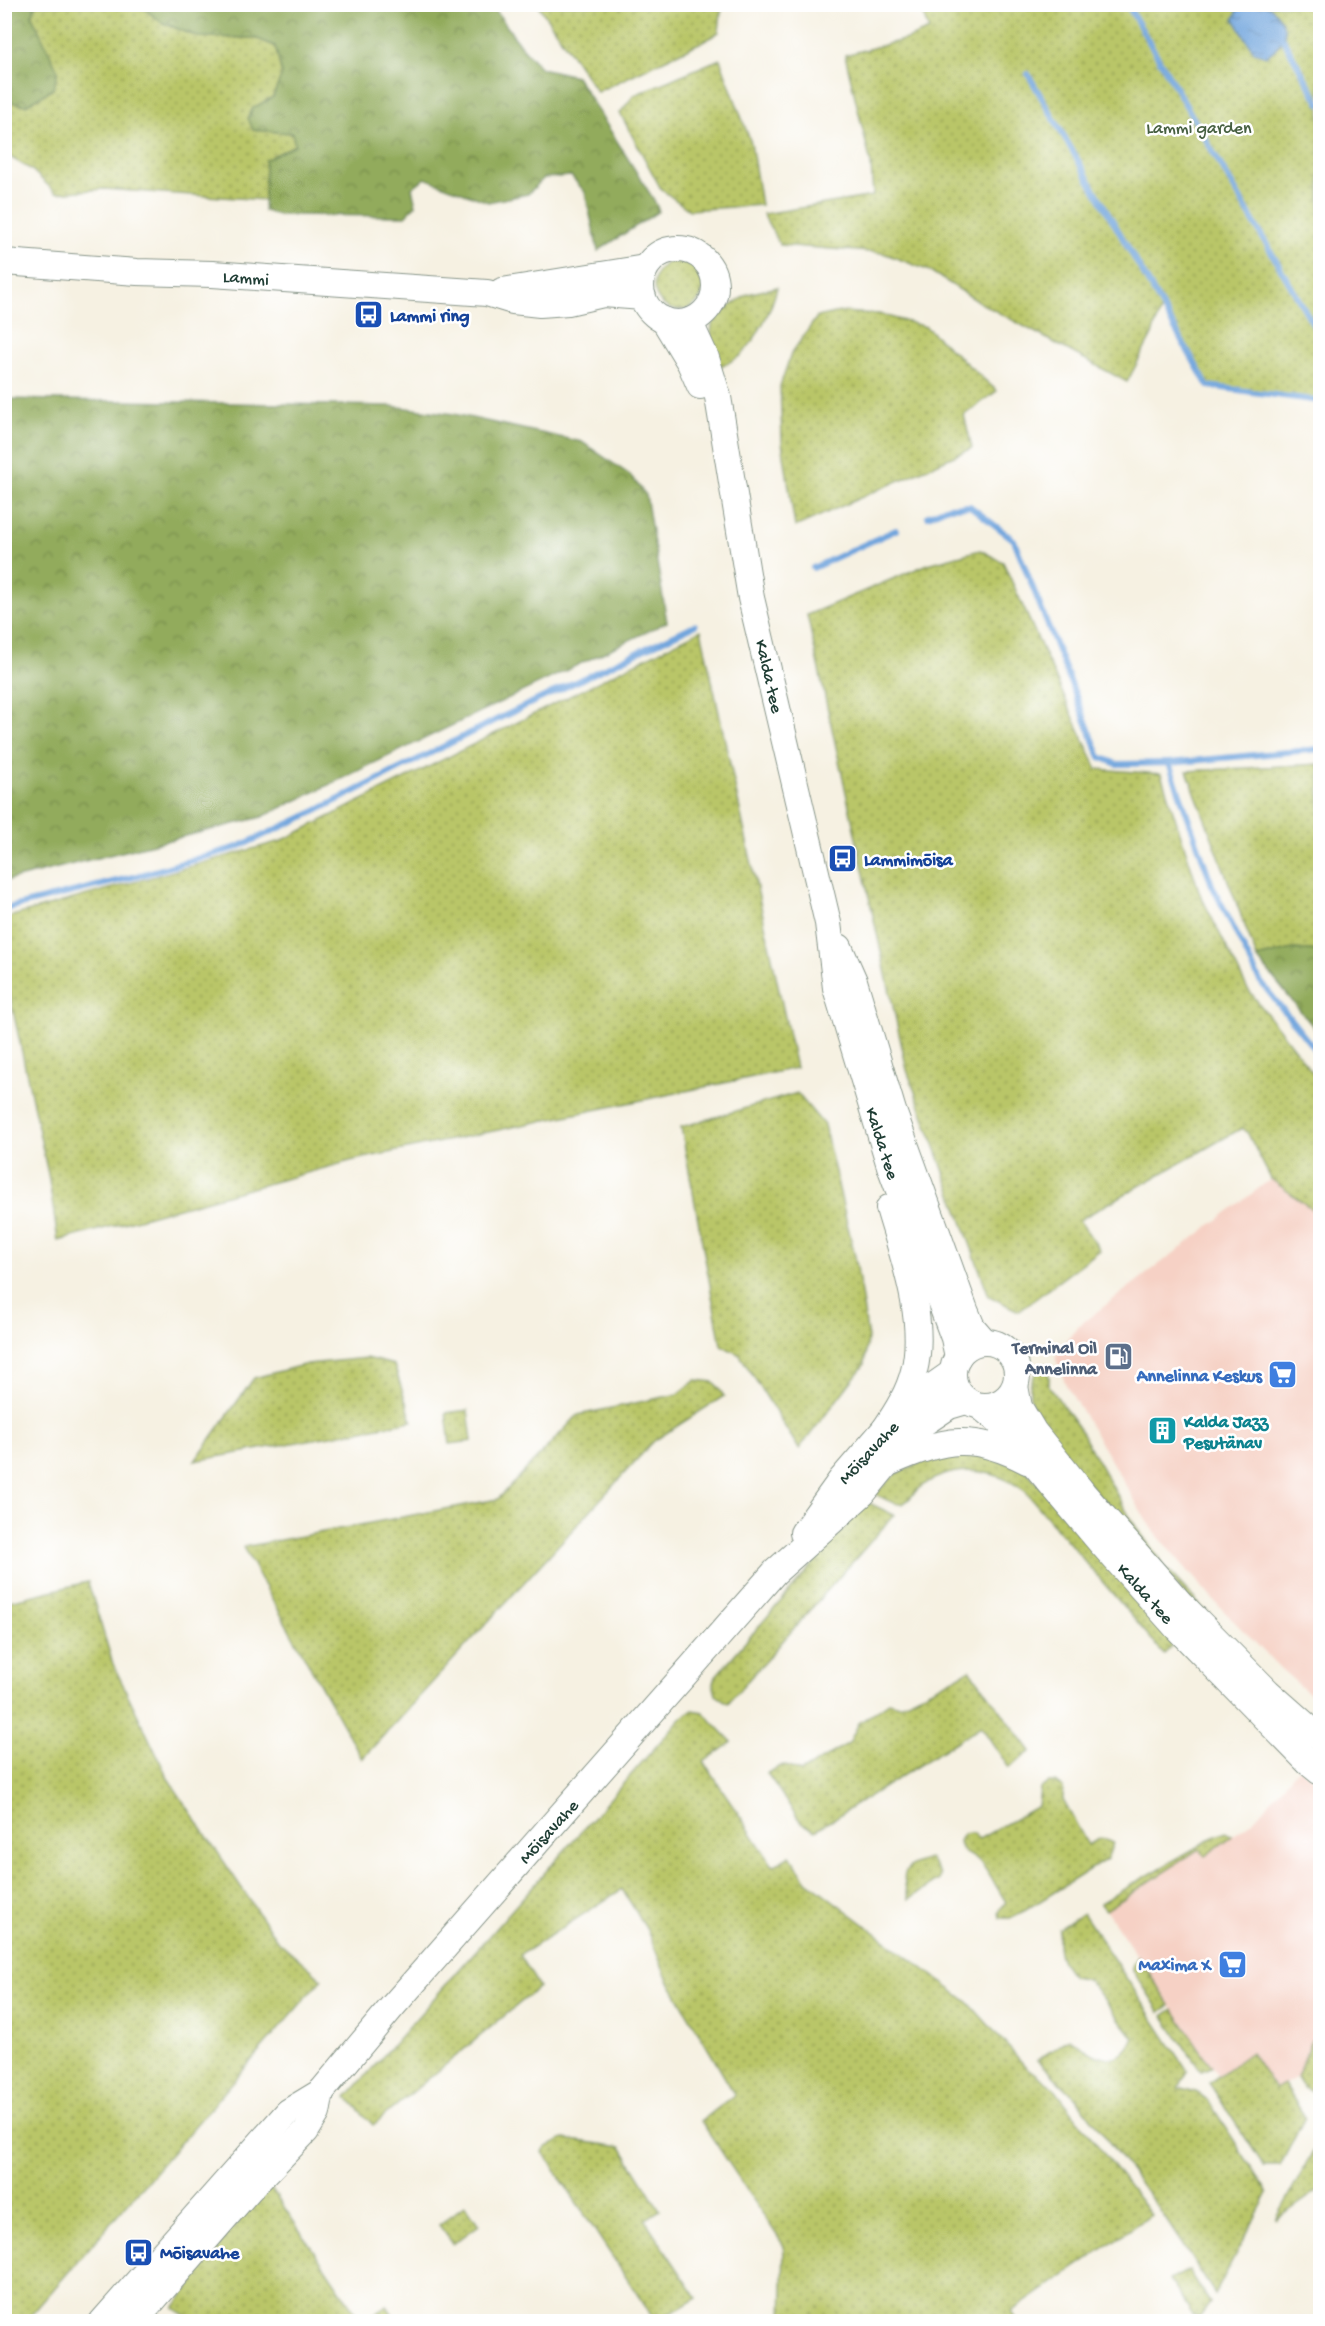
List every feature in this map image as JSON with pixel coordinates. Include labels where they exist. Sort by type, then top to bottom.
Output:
[{"type":"street","points":[[676,248],[689,250],[699,255],[708,263],[716,284],[709,307],[701,315],[689,321],[677,323],[664,321],[653,314],[645,304],[641,279],[645,268],[653,258],[664,251],[676,248]]},
{"type":"street","name":"Lammi","points":[[4,262],[487,294],[513,301],[540,304],[568,302],[603,294],[643,297]]},
{"type":"street","name":"Lammi","points":[[487,294],[645,268]]},
{"type":"street","name":"Kalda tee","points":[[664,321],[690,363],[722,427]]},
{"type":"street","name":"Kalda tee","points":[[689,321],[714,381],[751,598],[828,923],[836,988],[890,1166],[954,1338],[955,1365]]},
{"type":"street","name":"Kalda tee","points":[[828,923],[854,981],[893,1111],[965,1310],[972,1327],[985,1342]]},
{"type":"street","points":[[885,1429],[901,1406],[914,1371],[919,1339],[910,1284],[885,1196],[890,1166]]},
{"type":"street","points":[[985,1342],[1003,1347],[1011,1355],[1016,1365],[1015,1386],[1008,1397],[999,1403],[973,1403],[958,1393],[953,1383],[955,1365],[962,1351],[973,1344],[985,1342]]},
{"type":"street","name":"Mõisavahe","points":[[102,2322],[288,2112],[321,2092],[392,2007],[776,1572],[841,1480],[885,1429],[905,1414],[955,1365]]},
{"type":"street","name":"Kalda tee","points":[[1015,1386],[1019,1407],[1034,1432],[1091,1501],[1181,1604],[1268,1692],[1320,1738]]},
{"type":"street","name":"Kalda tee","points":[[973,1403],[997,1419],[1035,1466],[1190,1642],[1320,1772]]},
{"type":"street","name":"Mõisavahe","points":[[776,1572],[863,1493],[916,1428],[949,1406],[973,1403]]},
{"type":"street","points":[[886,1465],[922,1448],[956,1441],[987,1444],[1035,1466]]},
{"type":"street","name":"Mõisavahe","points":[[134,2322],[249,2190],[306,2131],[317,2113],[321,2092]]},
{"type":"shaded area","points":[[1271,1179],[1320,1215],[1320,1703],[1281,1669],[1215,1602],[1151,1528],[1066,1385],[1055,1357],[1077,1327]]},
{"type":"shaded area","points":[[1299,1768],[1320,1784],[1320,2043],[1312,2040],[1297,2077],[1276,2089],[1251,2052],[1218,2075],[1106,1910],[1199,1849],[1206,1855],[1252,1822]]},
{"type":"green space","points":[[5,4],[36,5],[32,16],[58,71],[53,89],[26,105],[5,101]]},
{"type":"green space","points":[[36,5],[140,5],[161,22],[198,37],[255,38],[275,46],[282,74],[273,97],[253,108],[253,130],[292,133],[295,145],[265,160],[265,200],[104,189],[56,193],[32,170],[5,154],[5,101],[26,105],[53,89],[42,40],[32,16]]},
{"type":"green space","points":[[140,5],[492,5],[520,45],[541,68],[576,76],[659,211],[598,251],[585,192],[571,176],[544,178],[528,194],[488,202],[425,178],[412,188],[416,205],[405,216],[279,215],[264,211],[265,160],[295,145],[292,133],[253,130],[248,118],[253,108],[273,97],[282,74],[275,46],[255,38],[198,37],[161,22]]},
{"type":"green space","points":[[538,5],[726,5],[721,12],[719,32],[597,92]]},
{"type":"green space","name":"Lammi garden","points":[[919,5],[1320,5],[1320,401],[1208,386],[1162,306],[1152,335],[1127,382],[979,302],[930,271],[883,253],[780,245],[763,214],[873,196],[871,164],[845,55],[907,39],[929,30]]},
{"type":"green space","points":[[720,59],[751,143],[761,205],[689,210],[661,189],[620,113],[634,95]]},
{"type":"green space","points":[[674,260],[684,260],[697,267],[704,280],[704,290],[697,303],[684,310],[674,310],[665,306],[658,299],[654,290],[654,280],[658,271],[665,264]]},
{"type":"green space","points":[[777,287],[768,314],[747,349],[734,360],[720,367],[710,345],[712,323],[730,306],[748,294]]},
{"type":"green space","points":[[840,312],[879,314],[926,327],[997,391],[964,415],[972,448],[795,527],[782,442],[780,386],[791,354],[817,317]]},
{"type":"green space","points":[[5,399],[391,406],[454,414],[582,442],[630,475],[646,495],[667,622],[262,817],[5,881]]},
{"type":"green space","points":[[980,550],[1003,562],[1097,769],[1161,774],[1200,894],[1247,988],[1320,1082],[1320,1215],[1271,1179],[1247,1132],[1242,1128],[1079,1220],[1100,1250],[1019,1311],[989,1296],[907,1070],[807,615],[928,564]]},
{"type":"green space","points":[[701,630],[796,1068],[354,1160],[58,1241],[48,1174],[5,973],[5,918],[281,841]]},
{"type":"green space","points":[[1320,764],[1320,951],[1293,949],[1257,958],[1187,771]]},
{"type":"green space","points":[[1293,949],[1320,951],[1320,1035],[1257,958]]},
{"type":"green space","points":[[797,1093],[824,1125],[856,1261],[868,1338],[864,1365],[799,1449],[740,1355],[721,1345],[681,1127]]},
{"type":"green space","points":[[366,1358],[394,1365],[412,1421],[195,1461],[254,1378],[307,1364]]},
{"type":"green space","points":[[1045,1364],[1049,1386],[1079,1428],[1132,1521],[1164,1566],[1208,1614],[1206,1620],[1078,1472],[1041,1423],[1033,1408],[1030,1386],[1033,1378]]},
{"type":"green space","points":[[696,1380],[714,1382],[724,1396],[654,1441],[362,1759],[243,1547],[498,1499],[578,1415],[678,1394]]},
{"type":"green space","points":[[468,1410],[472,1441],[450,1444],[446,1413]]},
{"type":"green space","points":[[953,1449],[1023,1467],[1177,1642],[1164,1654],[1025,1491],[1013,1483],[986,1473],[958,1472],[931,1481],[901,1504],[875,1494],[895,1474]]},
{"type":"green space","points":[[867,1502],[894,1515],[728,1703],[716,1695],[713,1683],[715,1677]]},
{"type":"green space","points":[[88,1582],[113,1664],[169,1780],[276,1939],[322,1979],[26,2321],[5,2321],[5,1602]]},
{"type":"green space","points":[[970,1670],[1031,1751],[1009,1768],[981,1726],[816,1830],[802,1824],[767,1773],[783,1765],[801,1772],[849,1743],[859,1723],[889,1702],[900,1705]]},
{"type":"green space","points":[[693,1710],[703,1712],[732,1742],[704,1762],[773,1866],[790,1856],[807,1881],[969,2003],[1026,2067],[1053,2087],[1151,2215],[1011,2312],[1017,2321],[782,2321],[784,2246],[701,2121],[735,2095],[668,1980],[646,1928],[622,1889],[520,1955],[539,1987],[373,2125],[347,2097],[681,1718]]},
{"type":"green space","points":[[1049,1782],[1055,1782],[1063,1788],[1063,1800],[1088,1845],[1101,1838],[1113,1843],[1107,1859],[1026,1910],[1010,1918],[1000,1918],[999,1911],[1006,1902],[981,1863],[962,1850],[959,1841],[963,1834],[972,1833],[979,1839],[1038,1806],[1040,1789]]},
{"type":"green space","points":[[1226,1832],[1232,1836],[1205,1856],[1199,1849],[1106,1910],[1100,1903],[1216,1836]]},
{"type":"green space","points":[[930,1859],[940,1874],[939,1880],[909,1899],[904,1876],[906,1872],[914,1864]]},
{"type":"green space","points":[[1083,1913],[1188,2071],[1179,2087],[1195,2092],[1208,2100],[1268,2193],[1215,2294],[1159,2209],[1076,2098],[1037,2060],[1069,2039],[1096,2055],[1112,2058],[1119,2056],[1127,2049],[1134,2038],[1089,1980],[1073,1977],[1064,1966],[1058,1949],[1059,1929]]},
{"type":"green space","points":[[1138,1956],[1170,2005],[1160,2012],[1132,1969],[1132,1964]]},
{"type":"green space","points":[[1173,2009],[1212,2067],[1201,2071],[1163,2016]]},
{"type":"green space","points":[[1312,2040],[1320,2043],[1320,2085],[1316,2093],[1304,2088],[1297,2077]]},
{"type":"green space","points":[[1251,2052],[1275,2089],[1284,2084],[1305,2117],[1280,2166],[1264,2166],[1209,2083]]},
{"type":"green space","points":[[564,2139],[621,2147],[660,2210],[645,2220],[697,2298],[655,2321],[543,2152],[547,2147]]},
{"type":"green space","points":[[1320,2139],[1320,2189],[1276,2220]]},
{"type":"green space","points":[[269,2185],[361,2321],[195,2321],[174,2308],[230,2231]]},
{"type":"green space","points":[[465,2205],[479,2225],[453,2244],[439,2225]]},
{"type":"green space","points":[[1189,2270],[1210,2303],[1199,2318],[1193,2315],[1170,2280]]},
{"type":"green space","points":[[387,2306],[397,2321],[363,2321]]},
{"type":"water","points":[[1241,5],[1265,5],[1273,10],[1283,24],[1283,39],[1266,56],[1254,52],[1234,19]]},
{"type":"waterway","points":[[1127,4],[1320,336]]},
{"type":"waterway","points":[[1283,39],[1320,104]]},
{"type":"waterway","points":[[1028,74],[1208,386],[1320,401]]},
{"type":"waterway","points":[[928,516],[948,507],[970,506],[1014,540],[1100,757],[1117,764],[1169,763],[1212,885],[1260,981],[1320,1056]]},
{"type":"waterway","points":[[813,568],[896,530]]},
{"type":"waterway","points":[[4,909],[141,875],[238,847],[695,625]]},
{"type":"waterway","points":[[1169,763],[1320,749]]},
{"type":"place","name":"Lammi ring","points":[[369,315]]},
{"type":"place","name":"Lammimõisa","points":[[843,859]]},
{"type":"place","name":"Terminal Oil Annelinna","points":[[1118,1357]]},
{"type":"place","name":"Annelinna Keskus","points":[[1283,1375]]},
{"type":"place","name":"Kalda Jazz Pesutänav","points":[[1163,1431]]},
{"type":"place","name":"Maxima X","points":[[1232,1964]]},
{"type":"place","name":"Mõisavahe","points":[[139,2252]]}]
